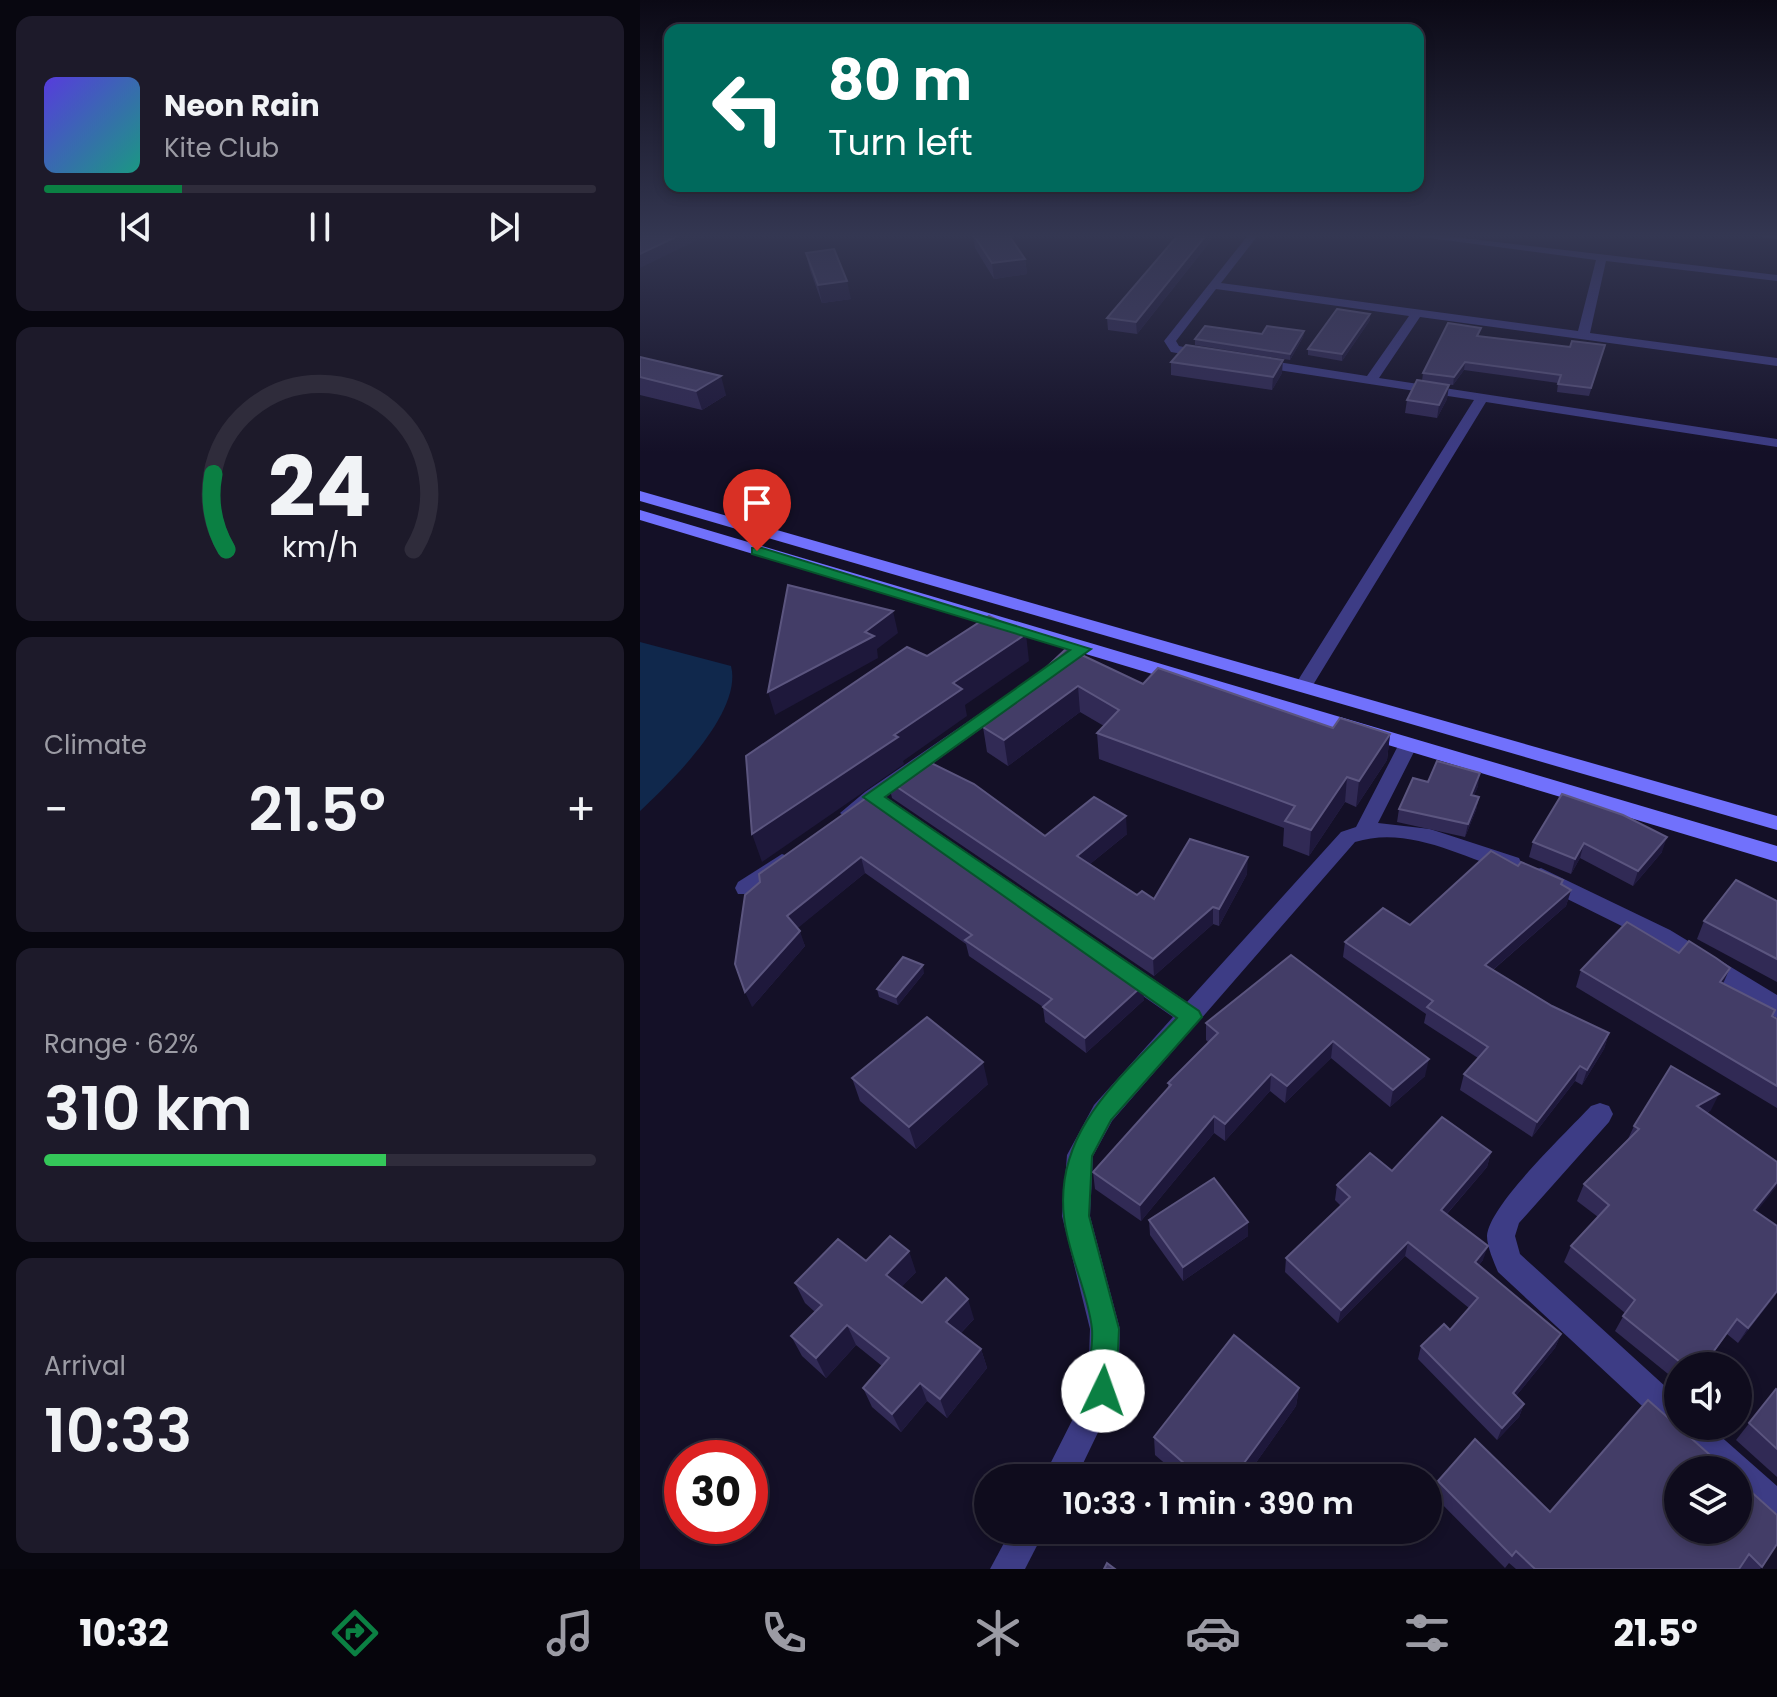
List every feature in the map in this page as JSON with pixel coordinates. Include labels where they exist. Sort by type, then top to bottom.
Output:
[{"type":"main road","points":[[640,496],[1777,823]]},
{"type":"main road","points":[[640,515],[1777,854]]},
{"type":"street","points":[[1199,307],[1170,345],[1175,349],[1225,359]]},
{"type":"street","points":[[1374,307],[1777,362]]},
{"type":"street","points":[[1583,336],[1590,307]]},
{"type":"street","points":[[1371,380],[1417,313]]},
{"type":"street","points":[[1240,361],[1777,443]]},
{"type":"street","points":[[1304,685],[1483,397]]},
{"type":"street","points":[[834,824],[1083,649]]},
{"type":"street","points":[[1365,829],[1408,744]]},
{"type":"street","points":[[872,797],[1191,1017]]},
{"type":"street","points":[[1066,1464],[1103,1391],[1105,1329],[1076,1216],[1080,1155],[1103,1113],[1348,837],[1365,829],[1426,836],[1531,871],[1633,917],[1685,946],[1777,1008]]},
{"type":"street","points":[[746,888],[796,851]]},
{"type":"street","points":[[1600,1114],[1508,1216],[1501,1236],[1508,1262],[1664,1406]]},
{"type":"street","points":[[1702,1440],[1719,1456]]},
{"type":"street","points":[[1752,1485],[1777,1508]]},
{"type":"street","points":[[1007,1569],[1021,1544]]},
{"type":"water","points":[[640,642],[731,666],[732,684],[726,704],[702,745],[640,811]]},
{"type":"building","points":[[1116,307],[1148,307],[1136,322],[1107,318]]},
{"type":"building","points":[[1337,309],[1370,314],[1342,354],[1308,349]]},
{"type":"building","points":[[1448,323],[1481,328],[1477,336],[1570,347],[1572,341],[1605,345],[1591,388],[1558,384],[1561,375],[1465,362],[1454,377],[1423,373]]},
{"type":"building","points":[[1205,326],[1262,334],[1267,326],[1304,331],[1290,354],[1195,339]]},
{"type":"building","points":[[1186,345],[1283,360],[1273,377],[1171,362]]},
{"type":"building","points":[[640,357],[721,376],[696,391],[640,377]]},
{"type":"building","points":[[1417,380],[1449,385],[1439,405],[1407,400]]},
{"type":"building","points":[[788,585],[893,611],[865,632],[874,636],[768,692]]},
{"type":"building","points":[[989,616],[1026,634],[953,683],[962,689],[894,735],[898,737],[752,834],[746,756],[907,647],[927,656]]},
{"type":"building","points":[[1067,648],[1143,684],[1158,668],[1333,728],[1340,718],[1390,734],[1359,781],[1347,777],[1311,830],[1285,821],[1295,806],[1097,733],[1119,710],[1078,686],[1004,740],[983,727]]},
{"type":"building","points":[[921,758],[974,784],[1045,836],[1094,797],[1126,816],[1077,856],[1137,895],[1142,891],[1154,899],[1190,839],[1248,857],[1219,909],[1213,907],[1153,959],[888,781]]},
{"type":"building","points":[[1437,761],[1480,773],[1471,795],[1479,797],[1468,824],[1399,809],[1413,778],[1428,782]]},
{"type":"building","points":[[1562,794],[1623,815],[1667,837],[1638,871],[1584,843],[1575,859],[1533,842]]},
{"type":"building","points":[[869,796],[1143,985],[1085,1038],[1043,1007],[1052,999],[965,940],[972,935],[861,857],[787,916],[800,931],[745,992],[735,964],[745,895],[760,882],[759,874]]},
{"type":"building","points":[[1491,851],[1518,866],[1521,862],[1563,880],[1561,884],[1571,890],[1485,965],[1552,1006],[1609,1033],[1587,1070],[1580,1066],[1537,1122],[1464,1074],[1488,1047],[1427,1007],[1433,1001],[1345,942],[1383,908],[1410,925]]},
{"type":"building","points":[[1736,880],[1777,901],[1777,959],[1704,921]]},
{"type":"building","points":[[1627,922],[1679,953],[1689,941],[1730,968],[1720,982],[1775,1010],[1772,1016],[1777,1019],[1777,1086],[1581,970]]},
{"type":"building","points":[[1291,955],[1429,1059],[1393,1090],[1333,1041],[1287,1086],[1271,1074],[1225,1124],[1214,1116],[1140,1205],[1093,1172],[1171,1085],[1168,1083],[1218,1033],[1206,1023]]},
{"type":"building","points":[[903,957],[923,965],[896,997],[877,989]]},
{"type":"building","points":[[927,1017],[983,1062],[909,1127],[852,1078]]},
{"type":"building","points":[[1671,1066],[1719,1094],[1697,1106],[1777,1162],[1777,1182],[1754,1210],[1777,1226],[1777,1291],[1748,1328],[1737,1319],[1713,1352],[1668,1352],[1623,1316],[1635,1300],[1571,1246],[1609,1205],[1584,1184],[1639,1129],[1634,1126]]},
{"type":"building","points":[[1442,1117],[1491,1152],[1441,1210],[1488,1246],[1475,1262],[1561,1334],[1513,1393],[1524,1404],[1502,1428],[1421,1346],[1444,1324],[1450,1330],[1478,1298],[1408,1242],[1341,1310],[1286,1258],[1350,1197],[1337,1185],[1370,1153],[1392,1171]]},
{"type":"building","points":[[1214,1178],[1248,1222],[1183,1267],[1149,1220]]},
{"type":"building","points":[[890,1236],[909,1251],[886,1275],[922,1303],[946,1278],[968,1299],[946,1322],[981,1349],[940,1399],[920,1383],[892,1414],[863,1388],[889,1358],[847,1325],[816,1358],[791,1336],[822,1305],[795,1283],[838,1239],[866,1261]]},
{"type":"building","points":[[1234,1335],[1299,1388],[1243,1464],[1185,1464],[1154,1437]]},
{"type":"building","points":[[1776,1389],[1777,1449],[1752,1426],[1752,1419]]},
{"type":"building","points":[[1648,1400],[1664,1414],[1664,1440],[1693,1440],[1711,1456],[1664,1456],[1664,1544],[1752,1544],[1752,1493],[1777,1515],[1777,1544],[1762,1567],[1749,1554],[1739,1569],[1535,1569],[1516,1551],[1512,1556],[1442,1485],[1442,1476],[1475,1439],[1550,1512]]},
{"type":"route","points":[[757,551],[1083,649],[872,797],[1191,1017],[1103,1113],[1080,1155],[1076,1216],[1105,1329],[1103,1391]]}]
